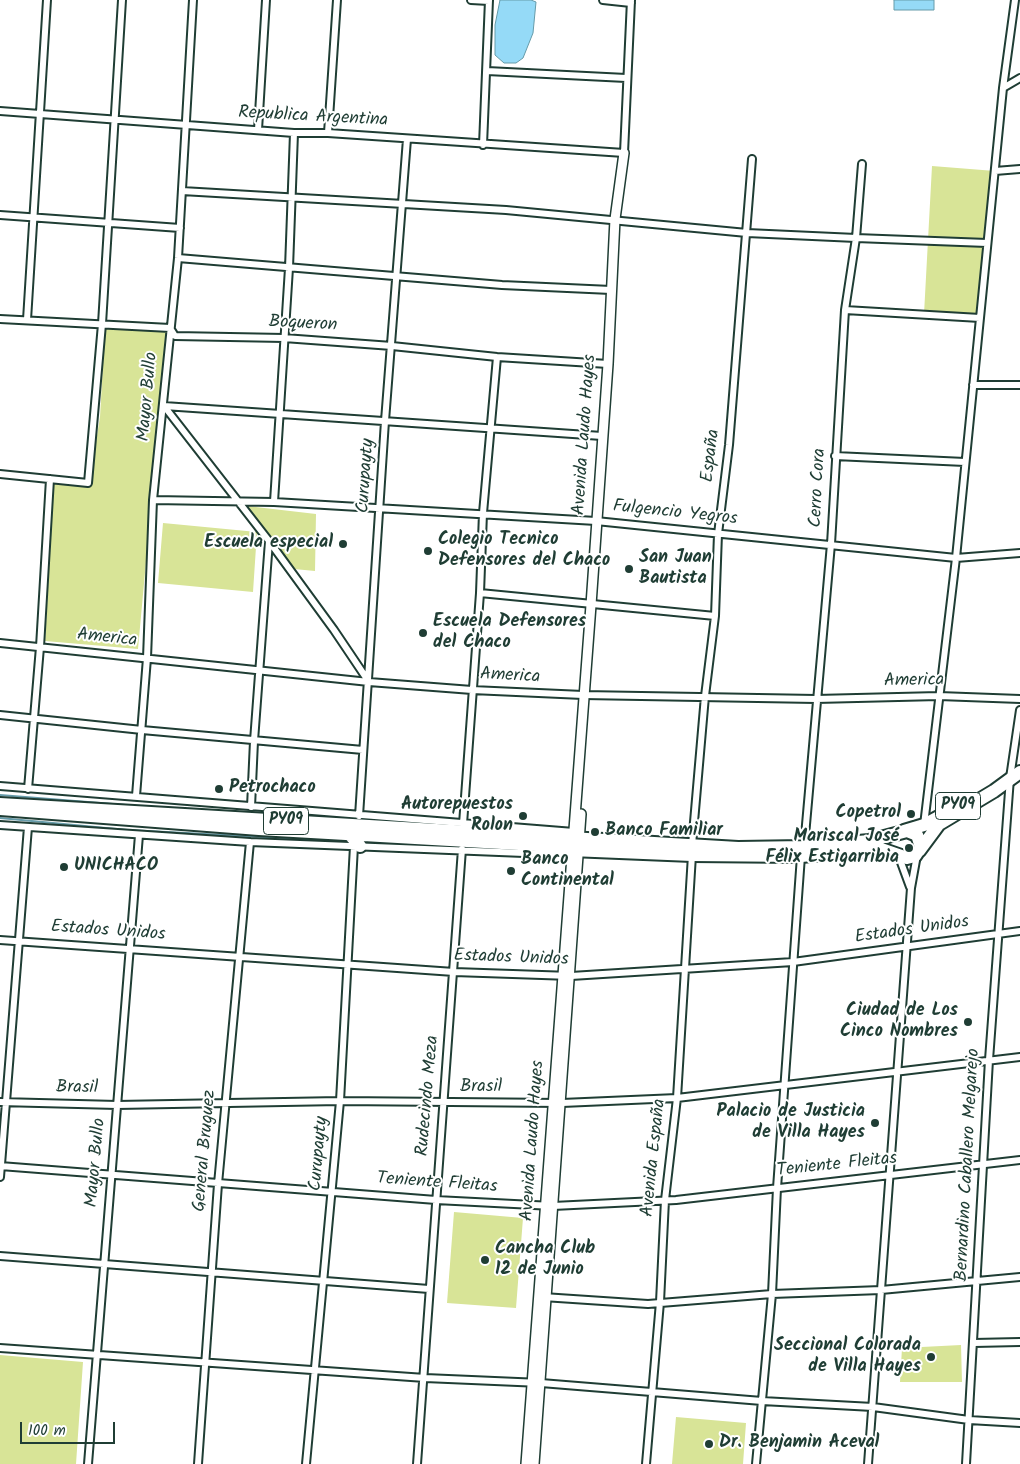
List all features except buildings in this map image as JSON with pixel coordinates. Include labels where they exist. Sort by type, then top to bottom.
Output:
[{"type":"highway","name":"PY09","points":[[0,804],[692,850],[776,849],[802,852],[881,849],[907,858],[919,852],[940,824],[994,791],[1015,775]]},
{"type":"highway","name":"PY09","points":[[802,852],[869,841],[924,825],[1015,775]]},
{"type":"highway","name":"PY09","points":[[0,809],[69,823],[348,833],[554,846],[575,842]]},
{"type":"highway","name":"PY09","points":[[902,832],[911,831],[917,835],[921,843],[919,852]]},
{"type":"highway","points":[[898,855],[894,841],[902,832]]},
{"type":"highway","points":[[348,833],[357,846]]},
{"type":"street","points":[[27,320],[47,0]]},
{"type":"street","points":[[0,474],[88,483],[102,324],[122,0]]},
{"type":"street","name":"Mayor Bullo","points":[[136,796],[147,658],[153,500],[178,258],[184,125],[194,0]]},
{"type":"street","points":[[258,130],[266,0]]},
{"type":"street","points":[[328,133],[337,0]]},
{"type":"street","points":[[471,0],[489,1],[483,145]]},
{"type":"street","points":[[603,0],[631,1],[624,153]]},
{"type":"street","points":[[924,825],[956,558],[1003,88],[1015,0]]},
{"type":"street","points":[[487,70],[626,78]]},
{"type":"street","points":[[1003,88],[1020,78]]},
{"type":"street","name":"Republica Argentina","points":[[0,112],[294,133],[328,133],[483,145],[624,153]]},
{"type":"street","points":[[274,502],[278,414],[289,268],[294,133]]},
{"type":"street","name":"Curupayty","points":[[359,816],[385,421],[407,139]]},
{"type":"street","name":"Avenida Laudo Hayes","points":[[534,1464],[542,1297],[568,976],[575,842],[593,605],[615,219],[624,153]]},
{"type":"street","name":"España","points":[[692,850],[705,696],[715,616],[718,534],[729,446],[752,159]]},
{"type":"street","name":"Cerro Cora","points":[[756,1464],[772,1294],[777,1188],[786,1085],[793,962],[831,544],[845,310],[856,238],[862,164]]},
{"type":"street","points":[[995,171],[1020,169]]},
{"type":"street","points":[[182,191],[506,210],[747,233],[987,243]]},
{"type":"street","points":[[0,215],[108,221],[180,228]]},
{"type":"street","points":[[178,258],[502,285],[611,290]]},
{"type":"street","points":[[845,310],[980,318]]},
{"type":"street","name":"Boqueron","points":[[0,319],[170,328],[175,336],[284,338],[392,346],[496,357],[608,364]]},
{"type":"street","points":[[463,824],[480,593],[489,428],[496,357]]},
{"type":"street","points":[[973,385],[1020,385]]},
{"type":"street","points":[[164,406],[602,436]]},
{"type":"street","points":[[164,406],[269,542],[334,630],[369,682]]},
{"type":"street","points":[[835,456],[965,462]]},
{"type":"street","points":[[28,789],[40,647],[50,480]]},
{"type":"street","name":"Fulgencio Yegros","points":[[153,500],[236,500],[598,521],[956,558],[1020,553]]},
{"type":"street","points":[[251,807],[269,542]]},
{"type":"street","points":[[480,593],[715,616]]},
{"type":"street","name":"America","points":[[0,643],[369,682],[472,690],[586,695],[816,699],[939,696],[1020,699]]},
{"type":"street","name":"Bernardino Caballero Melgarejo","points":[[966,1464],[978,1283],[989,1060],[1020,710]]},
{"type":"street","points":[[0,715],[254,741],[363,750]]},
{"type":"street","points":[[0,786],[463,824],[575,842]]},
{"type":"street","points":[[0,825],[28,827],[69,823],[139,835],[250,842],[462,849],[549,854],[562,854],[575,842]]},
{"type":"street","points":[[0,1177],[8,1102],[28,827]]},
{"type":"street","name":"Mayor Bullo","points":[[88,1464],[139,835]]},
{"type":"street","name":"General Bruguez","points":[[198,1464],[218,1184],[250,842]]},
{"type":"street","name":"Curupayty","points":[[306,1464],[340,1101],[357,846]]},
{"type":"street","name":"Rudecindo Meza","points":[[417,1464],[425,1378],[429,1289],[462,849]]},
{"type":"street","name":"Avenida España","points":[[646,1464],[660,1302],[665,1200],[677,1098],[692,850]]},
{"type":"street","points":[[868,1464],[908,946],[910,888],[919,852]]},
{"type":"street","points":[[898,855],[906,869],[910,888]]},
{"type":"street","name":"Estados Unidos","points":[[0,940],[348,963],[454,972],[568,976],[793,962],[1020,931]]},
{"type":"street","name":"Brasil","points":[[0,1102],[117,1105],[340,1101],[557,1103],[677,1098],[1020,1057]]},
{"type":"street","name":"Teniente Fleitas","points":[[0,1166],[436,1200],[549,1206],[665,1200],[983,1166],[1020,1160]]},
{"type":"street","points":[[0,1256],[429,1289]]},
{"type":"street","points":[[542,1297],[619,1302],[660,1302],[772,1294],[881,1290],[978,1283],[1020,1277]]},
{"type":"street","points":[[974,1344],[1020,1342]]},
{"type":"street","points":[[0,1348],[873,1407],[968,1420],[1020,1424]]},
{"type":"street","name":"Avenida Laudo Hayes","points":[[526,1464],[537,1383]]},
{"type":"green space","points":[[932,166],[995,171],[980,318],[924,314]]},
{"type":"green space","points":[[105,327],[167,332],[138,649],[45,641],[54,482],[89,485],[100,417]]},
{"type":"green space","points":[[247,506],[316,514],[315,571],[294,569]]},
{"type":"green space","points":[[163,523],[257,532],[253,592],[158,583]]},
{"type":"green space","name":"Cancha Club 12 de Junio","points":[[454,1212],[523,1218],[516,1308],[447,1303]]},
{"type":"green space","name":"Seccional Colorada de Villa Hayes","points":[[961,1345],[962,1382],[900,1382],[902,1348]]},
{"type":"green space","points":[[0,1355],[83,1362],[76,1464],[0,1464]]},
{"type":"green space","name":"Dr. Benjamin Aceval","points":[[676,1417],[746,1423],[743,1464],[672,1464]]},
{"type":"water","points":[[500,0],[531,0],[536,2],[533,33],[523,58],[516,63],[504,63],[495,55],[495,25]]},
{"type":"water","points":[[894,0],[934,0],[934,10],[894,10]]},
{"type":"waterway","points":[[0,795],[163,808]]},
{"type":"waterway","points":[[0,818],[127,830],[322,840]]},
{"type":"place","name":"Escuela especial","points":[[343,544]]},
{"type":"place","name":"Colegio Tecnico Defensores del Chaco","points":[[428,551]]},
{"type":"place","name":"San Juan Bautista","points":[[629,569]]},
{"type":"place","name":"Escuela Defensores del Chaco","points":[[423,633]]},
{"type":"place","name":"Petrochaco","points":[[219,789]]},
{"type":"place","name":"Copetrol","points":[[911,814]]},
{"type":"place","name":"Autorepuestos Rolon","points":[[523,816]]},
{"type":"place","name":"Banco Familiar","points":[[595,832]]},
{"type":"place","name":"Mariscal José Félix Estigarribia","points":[[909,848]]},
{"type":"place","name":"UNICHACO","points":[[64,867]]},
{"type":"place","name":"Banco Continental","points":[[511,871]]},
{"type":"place","name":"Ciudad de Los Cinco Nombres","points":[[968,1022]]},
{"type":"place","name":"Palacio de Justicia de Villa Hayes","points":[[875,1123]]},
{"type":"place","name":"Cancha Club 12 de Junio","points":[[485,1260]]},
{"type":"place","name":"Seccional Colorada de Villa Hayes","points":[[931,1357]]},
{"type":"place","name":"Dr. Benjamin Aceval","points":[[709,1444]]}]
